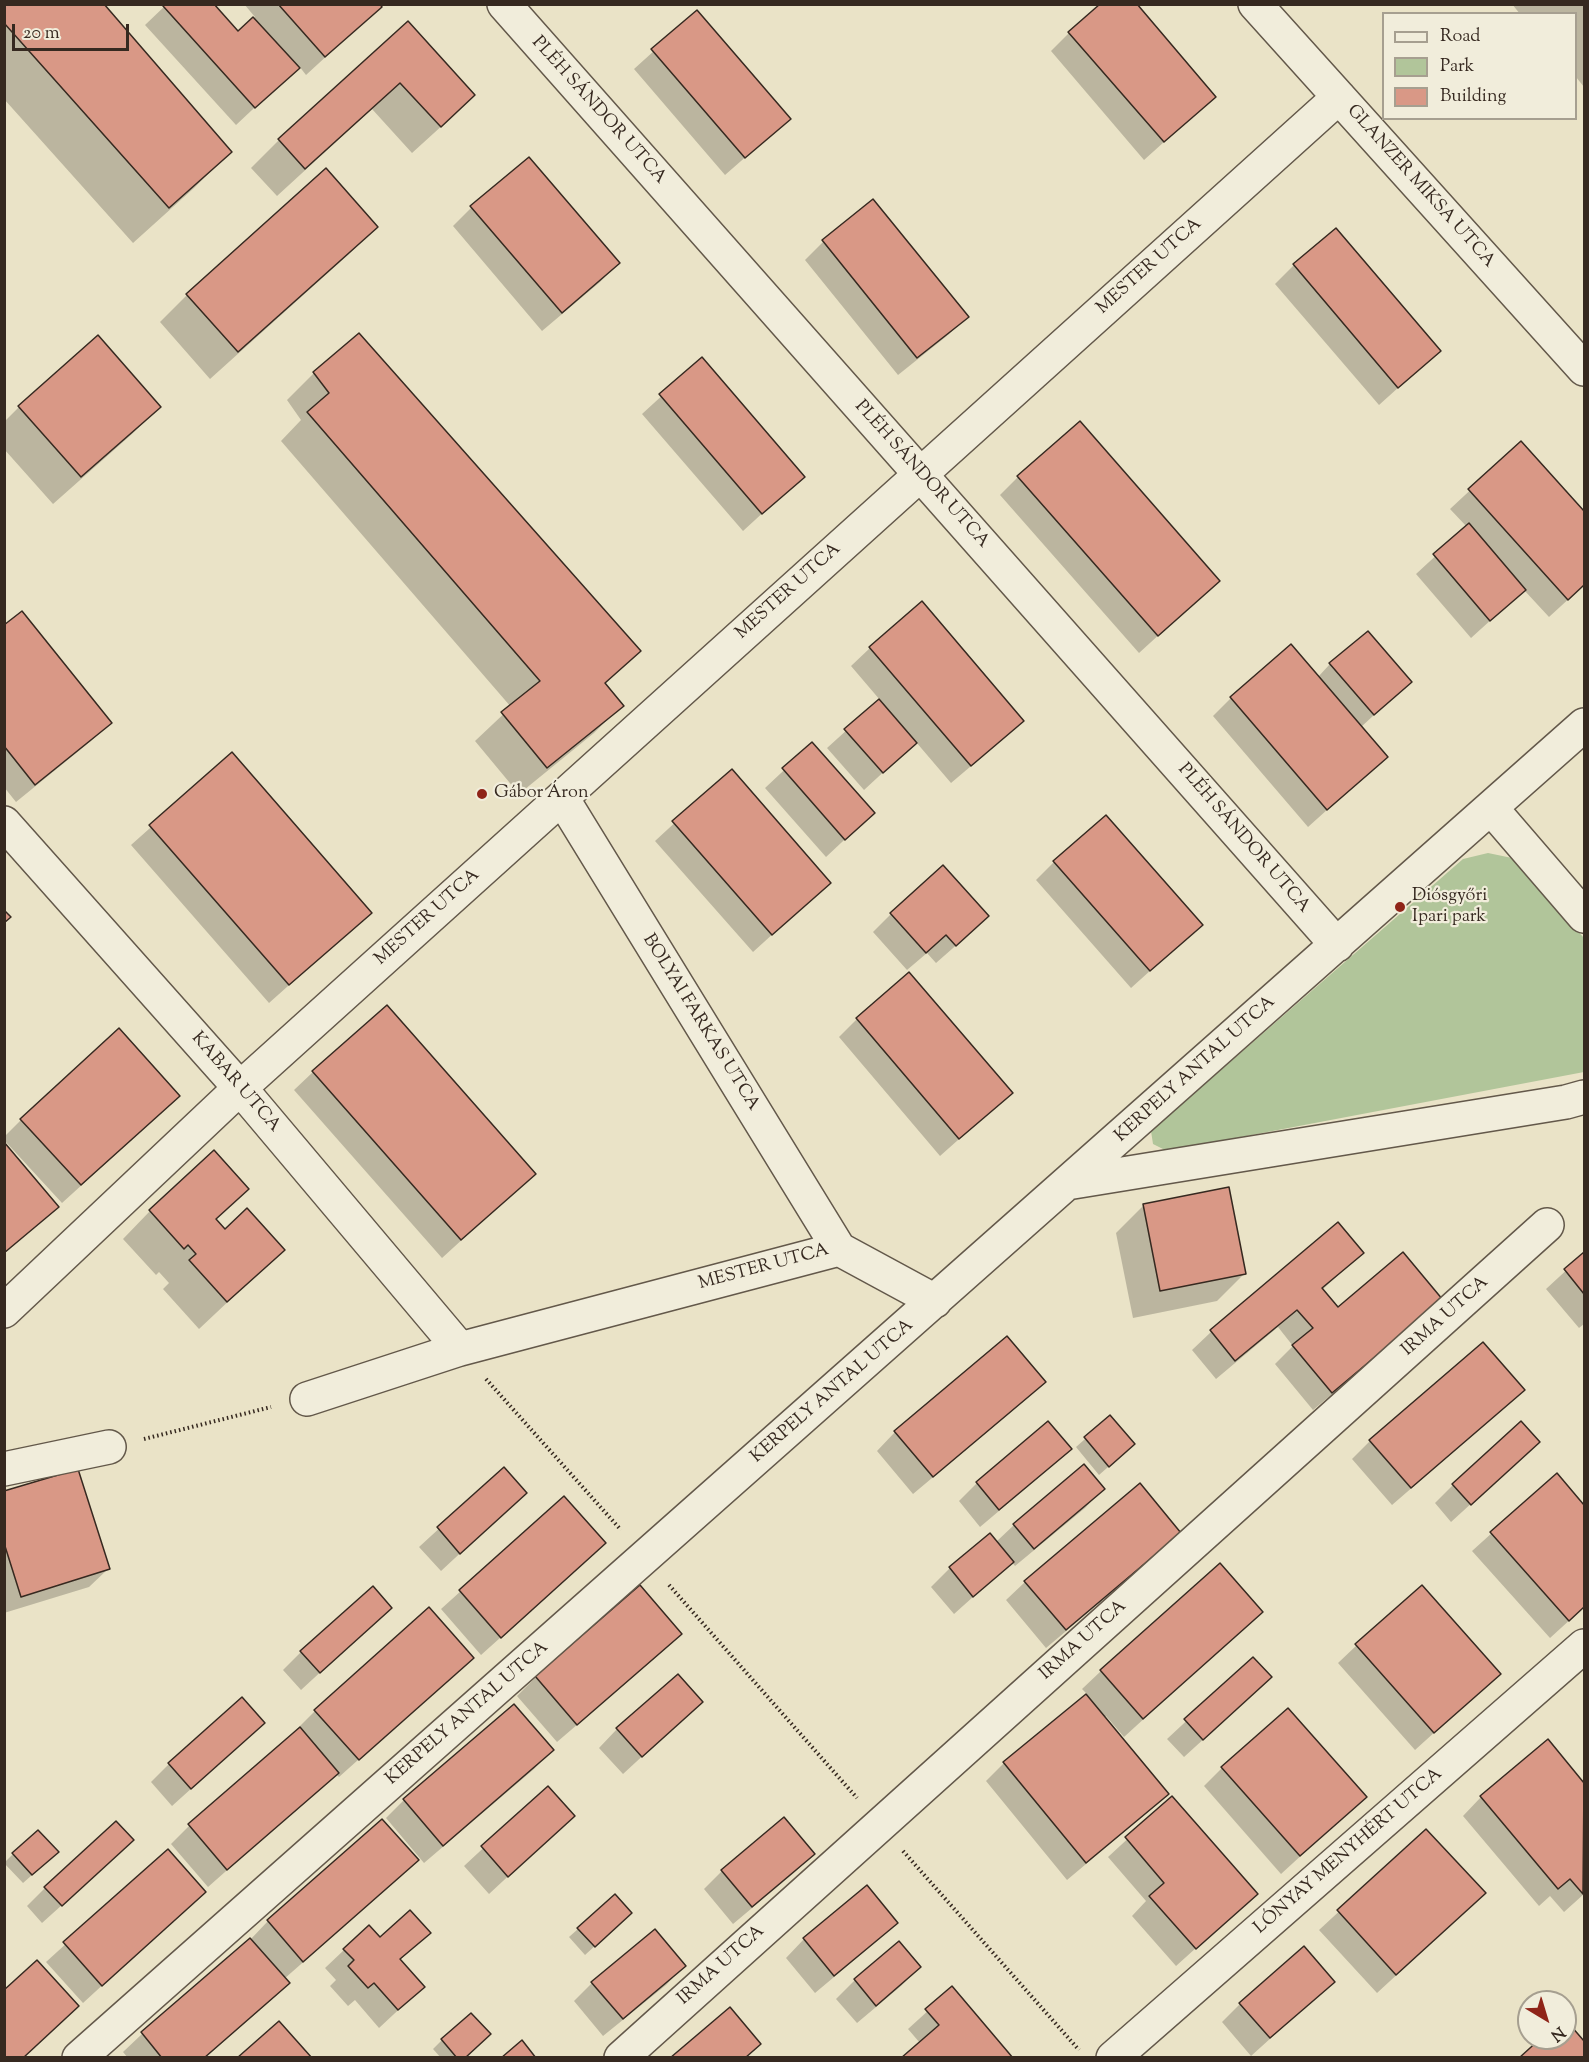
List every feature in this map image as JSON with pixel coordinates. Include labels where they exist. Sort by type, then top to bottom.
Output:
[{"type":"street","name":"PLÉH SÁNDOR UTCA","points":[[504,4],[1336,945]]},
{"type":"street","name":"GLANZER MIKSA UTCA","points":[[1255,4],[1584,369]]},
{"type":"street","name":"MESTER UTCA","points":[[4,1311],[240,1088],[1339,97]]},
{"type":"street","name":"KERPELY ANTAL UTCA","points":[[79,2058],[1584,725]]},
{"type":"street","name":"BOLYAI FARKAS UTCA","points":[[562,798],[838,1249]]},
{"type":"street","points":[[1491,808],[1584,916]]},
{"type":"street","name":"KABAR UTCA","points":[[4,823],[240,1088],[460,1349]]},
{"type":"street","points":[[1067,1184],[1584,1098]]},
{"type":"street","name":"IRMA UTCA","points":[[621,2058],[1547,1225]]},
{"type":"street","name":"MESTER UTCA","points":[[307,1399],[460,1349],[838,1249],[935,1301]]},
{"type":"street","points":[[4,1469],[109,1447]]},
{"type":"street","name":"LÓNYAY MENYHÉRT UTCA","points":[[1113,2058],[1584,1646]]},
{"type":"path","points":[[460,1349],[1086,2058]]},
{"type":"path","points":[[109,1447],[307,1399]]},
{"type":"green space","points":[[1488,853],[1512,858],[1584,938],[1584,1072],[1167,1151],[1153,1144],[1151,1131],[1463,859]]},
{"type":"building","points":[[4,4],[104,4],[232,152],[169,208],[4,23]]},
{"type":"building","points":[[164,4],[214,4],[238,31],[253,17],[300,68],[255,108],[163,6]]},
{"type":"building","points":[[278,4],[380,4],[382,7],[325,57]]},
{"type":"building","points":[[1100,4],[1137,4],[1216,97],[1164,142],[1068,32]]},
{"type":"building","points":[[697,10],[791,119],[745,158],[651,49]]},
{"type":"building","points":[[408,21],[475,95],[441,127],[400,83],[305,169],[278,139]]},
{"type":"building","points":[[529,157],[620,263],[562,313],[470,206]]},
{"type":"building","points":[[326,168],[378,227],[238,352],[186,294]]},
{"type":"building","points":[[873,199],[969,317],[917,358],[822,240]]},
{"type":"building","points":[[1336,228],[1441,351],[1398,388],[1293,264]]},
{"type":"building","points":[[359,333],[641,651],[605,683],[624,706],[547,768],[501,712],[540,681],[307,412],[329,393],[313,372]]},
{"type":"building","points":[[98,335],[161,407],[81,477],[18,406]]},
{"type":"building","points":[[702,357],[805,477],[762,514],[659,394]]},
{"type":"building","points":[[1080,421],[1220,581],[1158,636],[1017,476]]},
{"type":"building","points":[[1521,441],[1584,511],[1584,585],[1568,600],[1468,489]]},
{"type":"building","points":[[1469,523],[1526,590],[1490,621],[1433,554]]},
{"type":"building","points":[[922,601],[1024,721],[971,766],[869,647]]},
{"type":"building","points":[[22,611],[112,723],[35,785],[4,746],[4,625]]},
{"type":"building","points":[[1368,631],[1412,682],[1374,715],[1329,663]]},
{"type":"building","points":[[1291,644],[1388,757],[1327,810],[1230,697]]},
{"type":"building","points":[[879,699],[917,743],[883,773],[844,729]]},
{"type":"building","points":[[812,742],[875,813],[845,840],[782,768]]},
{"type":"building","points":[[232,752],[372,913],[289,985],[149,825]]},
{"type":"building","points":[[732,769],[831,883],[772,935],[672,821]]},
{"type":"building","points":[[1106,815],[1203,925],[1150,971],[1053,861]]},
{"type":"building","points":[[943,865],[989,916],[956,946],[946,935],[926,953],[890,913]]},
{"type":"building","points":[[4,910],[11,917],[4,923]]},
{"type":"building","points":[[909,972],[1013,1093],[959,1139],[856,1018]]},
{"type":"building","points":[[387,1005],[536,1174],[461,1240],[312,1071]]},
{"type":"building","points":[[119,1028],[180,1096],[81,1185],[20,1119]]},
{"type":"building","points":[[4,1142],[59,1207],[4,1253]]},
{"type":"building","points":[[214,1150],[249,1189],[216,1219],[225,1229],[247,1208],[285,1250],[227,1302],[189,1260],[196,1254],[188,1245],[184,1249],[149,1210]]},
{"type":"building","points":[[1229,1187],[1246,1274],[1160,1291],[1143,1204]]},
{"type":"building","points":[[1338,1222],[1364,1253],[1322,1288],[1338,1307],[1403,1252],[1443,1300],[1332,1393],[1292,1345],[1313,1328],[1297,1310],[1235,1361],[1210,1330]]},
{"type":"building","points":[[1584,1252],[1584,1294],[1564,1269]]},
{"type":"building","points":[[1007,1336],[1046,1382],[933,1477],[894,1431]]},
{"type":"building","points":[[1483,1342],[1525,1390],[1411,1488],[1369,1440]]},
{"type":"building","points":[[1110,1415],[1135,1444],[1109,1467],[1084,1437]]},
{"type":"building","points":[[1048,1421],[1072,1449],[999,1510],[976,1482]]},
{"type":"building","points":[[1521,1421],[1540,1442],[1471,1505],[1452,1484]]},
{"type":"building","points":[[1084,1464],[1105,1489],[1034,1549],[1013,1524]]},
{"type":"building","points":[[504,1467],[527,1493],[460,1554],[437,1527]]},
{"type":"building","points":[[78,1469],[110,1569],[21,1597],[4,1543],[4,1491]]},
{"type":"building","points":[[1557,1473],[1584,1505],[1584,1607],[1569,1621],[1490,1532]]},
{"type":"building","points":[[1140,1483],[1181,1533],[1066,1630],[1024,1581]]},
{"type":"building","points":[[564,1496],[606,1543],[501,1638],[459,1590]]},
{"type":"building","points":[[990,1533],[1014,1562],[973,1597],[949,1567]]},
{"type":"building","points":[[1220,1563],[1263,1612],[1143,1719],[1100,1670]]},
{"type":"building","points":[[640,1585],[682,1634],[577,1725],[535,1676]]},
{"type":"building","points":[[1422,1585],[1501,1674],[1434,1733],[1355,1644]]},
{"type":"building","points":[[373,1586],[392,1608],[320,1673],[300,1651]]},
{"type":"building","points":[[429,1607],[474,1658],[359,1760],[314,1710]]},
{"type":"building","points":[[1253,1657],[1272,1677],[1203,1740],[1184,1719]]},
{"type":"building","points":[[678,1674],[703,1702],[642,1757],[616,1728]]},
{"type":"building","points":[[1086,1694],[1169,1794],[1086,1863],[1003,1762]]},
{"type":"building","points":[[242,1697],[265,1723],[191,1789],[168,1763]]},
{"type":"building","points":[[514,1704],[554,1750],[443,1846],[403,1799]]},
{"type":"building","points":[[1288,1708],[1367,1797],[1300,1856],[1221,1767]]},
{"type":"building","points":[[300,1727],[339,1773],[227,1870],[188,1824]]},
{"type":"building","points":[[1548,1739],[1584,1783],[1583,1894],[1570,1879],[1558,1889],[1480,1796]]},
{"type":"building","points":[[548,1786],[575,1816],[508,1877],[481,1846]]},
{"type":"building","points":[[1172,1796],[1258,1894],[1196,1949],[1149,1896],[1164,1883],[1125,1837]]},
{"type":"building","points":[[784,1817],[815,1854],[752,1907],[721,1870]]},
{"type":"building","points":[[382,1819],[419,1860],[303,1962],[267,1920]]},
{"type":"building","points":[[116,1821],[134,1840],[62,1906],[44,1887]]},
{"type":"building","points":[[1426,1829],[1486,1893],[1396,1975],[1337,1910]]},
{"type":"building","points":[[38,1830],[59,1852],[32,1875],[12,1853]]},
{"type":"building","points":[[168,1849],[206,1892],[102,1986],[63,1942]]},
{"type":"building","points":[[867,1885],[898,1923],[834,1976],[803,1938]]},
{"type":"building","points":[[615,1894],[632,1913],[595,1947],[577,1928]]},
{"type":"building","points":[[410,1910],[431,1933],[400,1959],[425,1987],[398,2010],[374,1983],[368,1988],[348,1966],[354,1960],[343,1949],[369,1925],[380,1937]]},
{"type":"building","points":[[655,1929],[686,1966],[623,2019],[591,1982]]},
{"type":"building","points":[[250,1938],[290,1983],[204,2058],[162,2058],[141,2032]]},
{"type":"building","points":[[899,1941],[921,1967],[876,2006],[854,1979]]},
{"type":"building","points":[[1304,1946],[1335,1982],[1270,2038],[1239,2003]]},
{"type":"building","points":[[37,1960],[79,2006],[23,2058],[4,2058],[4,1990]]},
{"type":"building","points":[[952,1986],[1013,2058],[901,2058],[939,2025],[925,2009]]},
{"type":"building","points":[[730,2007],[761,2044],[745,2058],[670,2058]]},
{"type":"building","points":[[471,2013],[491,2034],[465,2058],[457,2058],[441,2039]]},
{"type":"building","points":[[279,2021],[312,2058],[237,2058]]},
{"type":"building","points":[[1577,2033],[1584,2041],[1584,2058],[1519,2058],[1528,2050],[1577,2050]]},
{"type":"building","points":[[522,2040],[536,2058],[501,2058]]},
{"type":"place","name":"Gábor Áron","points":[[482,794]]},
{"type":"place","name":"Diósgyőri Ipari park","points":[[1400,907]]}]
